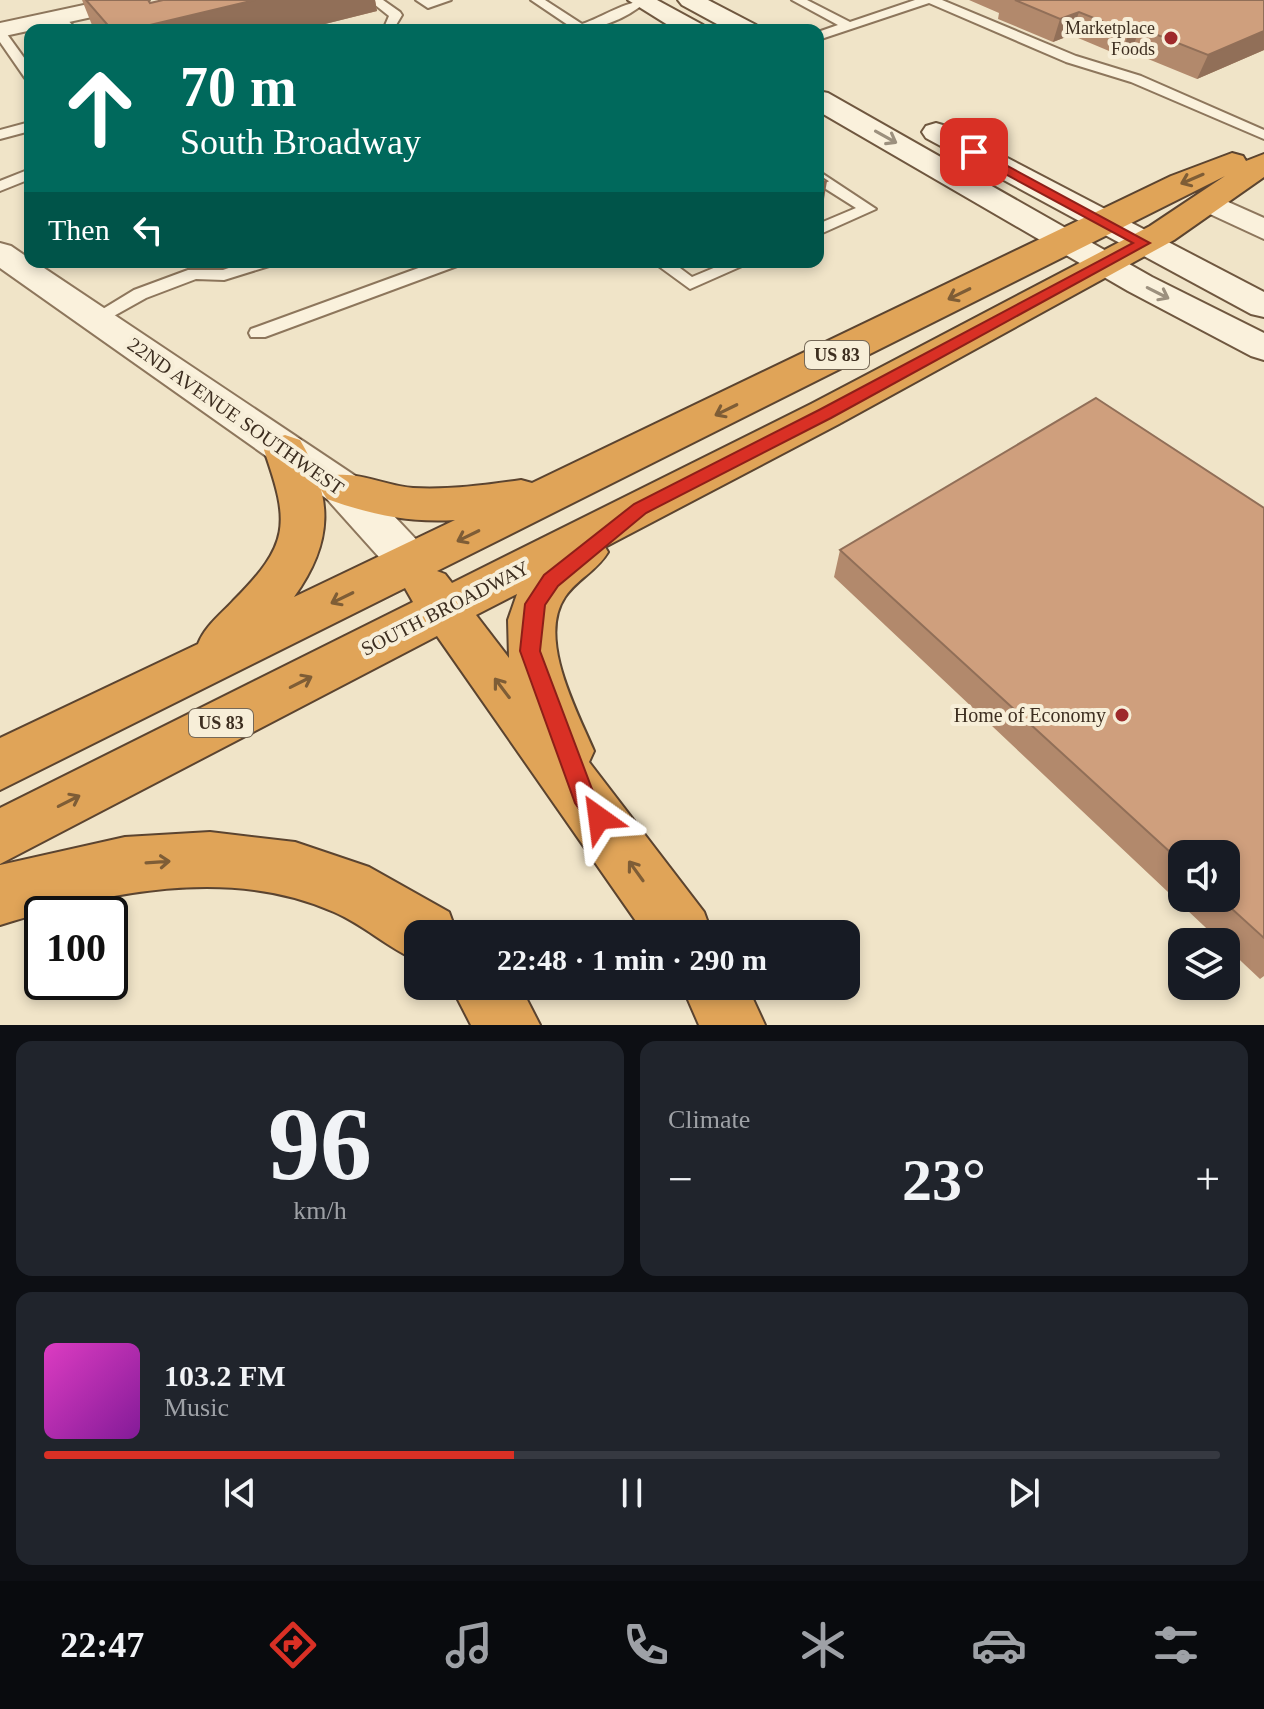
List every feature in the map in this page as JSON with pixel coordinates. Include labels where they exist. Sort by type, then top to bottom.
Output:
[{"type":"highway","name":"US 83","points":[[0,765],[1182,183],[1264,149]]},
{"type":"highway","name":"SOUTH BROADWAY","points":[[0,837],[825,414],[1143,243],[1264,163]]},
{"type":"highway","points":[[193,671],[264,603],[294,554],[304,530],[302,495],[285,450]]},
{"type":"highway","points":[[342,488],[379,502],[454,506],[563,490]]},
{"type":"highway","points":[[640,508],[551,580],[535,604],[530,651],[583,795],[672,920]]},
{"type":"highway","name":"22ND AVENUE SOUTHWEST","points":[[412,564],[583,795]]},
{"type":"highway","points":[[0,740],[106,713]]},
{"type":"highway","points":[[0,895],[50,879],[132,864],[199,859],[278,866],[337,883],[406,920]]},
{"type":"highway","points":[[491,1000],[508,1025]]},
{"type":"highway","points":[[720,1000],[733,1025]]},
{"type":"street","points":[[66,24],[138,0]]},
{"type":"street","points":[[642,0],[684,24]]},
{"type":"street","points":[[690,0],[736,24]]},
{"type":"street","points":[[0,32],[24,29]]},
{"type":"street","points":[[824,71],[872,98]]},
{"type":"street","points":[[824,102],[1105,263],[1264,348]]},
{"type":"street","points":[[913,120],[1264,306]]},
{"type":"street","points":[[1208,202],[1264,230]]},
{"type":"street","name":"22ND AVENUE SOUTHWEST","points":[[0,253],[342,488],[412,564]]},
{"type":"lane","points":[[375,0],[396,15],[390,24]]},
{"type":"lane","points":[[422,0],[428,4],[445,0]]},
{"type":"lane","points":[[537,0],[573,24]]},
{"type":"lane","points":[[595,24],[642,0]]},
{"type":"lane","points":[[804,3],[827,0]]},
{"type":"lane","points":[[824,34],[929,0],[1071,59],[1136,79],[1264,135]]},
{"type":"lane","points":[[804,3],[849,26]]},
{"type":"lane","points":[[953,9],[1001,17]]},
{"type":"lane","points":[[0,32],[24,66]]},
{"type":"lane","points":[[1057,41],[1071,59]]},
{"type":"lane","points":[[0,135],[24,128]]},
{"type":"lane","points":[[0,186],[24,176]]},
{"type":"lane","points":[[824,181],[868,209]]},
{"type":"lane","points":[[824,216],[868,209]]},
{"type":"lane","points":[[824,227],[868,209]]},
{"type":"lane","points":[[97,318],[140,294],[194,274],[224,275],[245,268]]},
{"type":"lane","points":[[258,333],[435,268]]},
{"type":"lane","points":[[669,268],[690,284],[729,268]]},
{"type":"building","points":[[86,0],[148,0],[150,3],[163,0],[255,0],[154,24],[107,24]]},
{"type":"building","points":[[1015,0],[1264,0],[1264,31],[1208,55],[1140,28],[1129,32],[1079,12],[1060,19]]},
{"type":"building","name":"Home of Economy","points":[[1096,398],[1264,508],[1264,938],[1235,912],[1240,912],[1240,840],[1168,840],[1168,850],[840,550]]},
{"type":"place","name":"Marketplace Foods","points":[[1171,38]]},
{"type":"place","name":"Home of Economy","points":[[1122,715]]},
{"type":"route","points":[[599,818],[583,795],[530,651],[535,604],[551,580],[640,508],[825,414],[1143,243],[974,152]]}]
